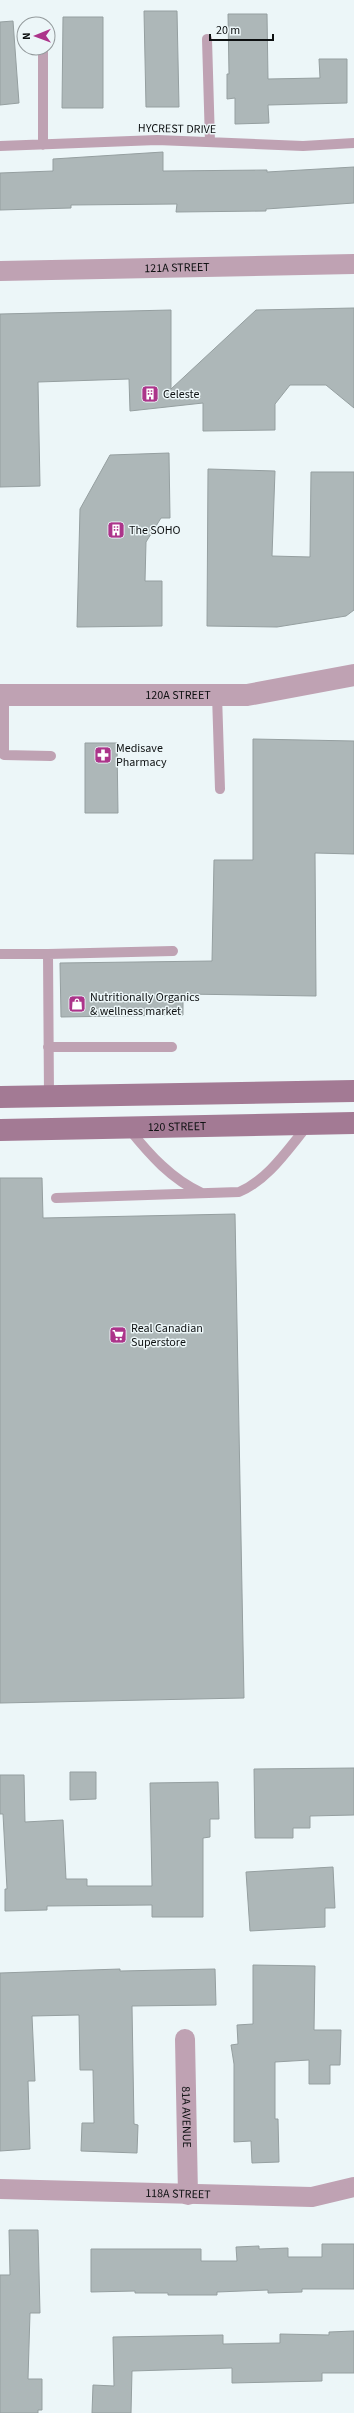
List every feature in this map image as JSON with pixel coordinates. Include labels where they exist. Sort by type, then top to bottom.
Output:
[{"type":"main road","points":[[0,1097],[354,1092]]},
{"type":"main road","name":"120 STREET","points":[[0,1130],[354,1123]]},
{"type":"street","name":"121A STREET","points":[[0,270],[354,264]]},
{"type":"street","name":"120A STREET","points":[[2,695],[247,695],[354,675]]},
{"type":"street","name":"81A AVENUE","points":[[185,2039],[188,2195]]},
{"type":"street","name":"118A STREET","points":[[0,2189],[312,2197],[354,2187]]},
{"type":"lane","points":[[207,39],[210,142]]},
{"type":"lane","points":[[42,56],[43,145]]},
{"type":"lane","name":"HYCREST DRIVE","points":[[0,146],[157,140],[303,146],[354,143]]},
{"type":"lane","points":[[2,695],[4,756],[51,756]]},
{"type":"lane","points":[[217,695],[220,789]]},
{"type":"lane","points":[[0,954],[173,951]]},
{"type":"lane","points":[[48,954],[49,1096]]},
{"type":"lane","points":[[48,1047],[172,1047]]},
{"type":"lane","points":[[56,1198],[239,1192],[251,1187],[263,1178],[309,1124]]},
{"type":"lane","points":[[128,1127],[149,1153],[170,1172],[192,1188],[204,1193]]},
{"type":"building","points":[[144,11],[177,11],[179,107],[146,107]]},
{"type":"building","points":[[228,14],[267,14],[268,79],[320,78],[319,59],[347,59],[347,103],[268,105],[269,123],[235,124],[235,98],[227,99],[227,74],[229,74]]},
{"type":"building","points":[[63,17],[103,17],[103,108],[62,108]]},
{"type":"building","points":[[13,21],[19,103],[0,105],[0,22]]},
{"type":"building","points":[[163,152],[163,171],[267,170],[267,172],[354,167],[354,203],[266,209],[266,211],[176,212],[177,204],[71,205],[71,208],[0,210],[0,173],[53,171],[53,159]]},
{"type":"building","points":[[354,308],[354,408],[326,385],[290,385],[275,404],[275,430],[203,431],[203,403],[130,411],[129,379],[38,382],[40,486],[0,487],[0,314],[171,310],[171,389],[256,310]]},
{"type":"building","name":"The SOHO","points":[[169,453],[170,518],[161,518],[146,542],[145,581],[162,581],[162,626],[77,627],[80,509],[110,455]]},
{"type":"building","points":[[208,469],[275,471],[272,556],[310,557],[311,472],[354,472],[354,610],[346,616],[277,627],[207,626]]},
{"type":"building","points":[[253,739],[354,741],[354,854],[315,853],[316,996],[183,994],[183,1015],[61,1017],[60,963],[212,961],[214,860],[253,860]]},
{"type":"building","points":[[85,743],[117,743],[118,813],[85,813]]},
{"type":"building","name":"Real Canadian Superstore","points":[[0,1178],[42,1178],[43,1218],[235,1214],[244,1698],[0,1703]]},
{"type":"building","points":[[354,1768],[354,1815],[310,1816],[310,1828],[293,1828],[293,1838],[255,1838],[254,1769]]},
{"type":"building","points":[[70,1772],[96,1772],[96,1799],[70,1800]]},
{"type":"building","points":[[0,1775],[24,1775],[25,1822],[63,1820],[66,1879],[87,1879],[87,1886],[152,1886],[150,1783],[218,1782],[219,1819],[210,1819],[210,1837],[203,1838],[203,1917],[152,1917],[152,1905],[47,1906],[47,1910],[5,1911],[5,1889],[7,1889],[3,1814],[0,1814]]},
{"type":"building","points":[[333,1867],[335,1908],[325,1908],[325,1927],[250,1931],[246,1872]]},
{"type":"building","points":[[253,1965],[315,1966],[314,2030],[341,2030],[340,2065],[330,2065],[330,2084],[309,2084],[309,2060],[275,2062],[275,2119],[278,2119],[279,2162],[252,2163],[251,2141],[234,2142],[234,2064],[231,2045],[238,2044],[237,2025],[253,2024]]},
{"type":"building","points":[[120,1969],[120,1971],[215,1969],[216,2005],[132,2006],[134,2124],[138,2125],[137,2153],[81,2151],[82,2123],[94,2123],[93,2070],[80,2070],[79,2015],[32,2016],[35,2081],[28,2081],[30,2149],[0,2151],[0,1973]]},
{"type":"building","points":[[9,2230],[38,2230],[40,2313],[30,2313],[28,2379],[42,2379],[42,2410],[38,2410],[38,2413],[0,2413],[0,2275],[10,2275]]},
{"type":"building","points":[[322,2244],[354,2244],[354,2289],[302,2289],[302,2292],[268,2293],[268,2290],[217,2292],[217,2295],[168,2295],[168,2293],[135,2293],[135,2291],[91,2292],[91,2249],[201,2249],[201,2261],[237,2261],[236,2247],[259,2246],[259,2249],[288,2248],[288,2257],[322,2257]]},
{"type":"building","points":[[354,2331],[354,2373],[322,2373],[322,2381],[232,2383],[232,2368],[132,2371],[131,2413],[92,2413],[93,2385],[114,2386],[113,2337],[223,2335],[223,2344],[280,2343],[280,2334],[329,2335],[329,2332]]},
{"type":"place","name":"Celeste","points":[[150,394]]},
{"type":"place","name":"The SOHO","points":[[116,530]]},
{"type":"place","name":"Medisave Pharmacy","points":[[103,755]]},
{"type":"place","name":"Nutritionally Organics & wellness market","points":[[77,1004]]},
{"type":"place","name":"Real Canadian Superstore","points":[[118,1335]]}]
